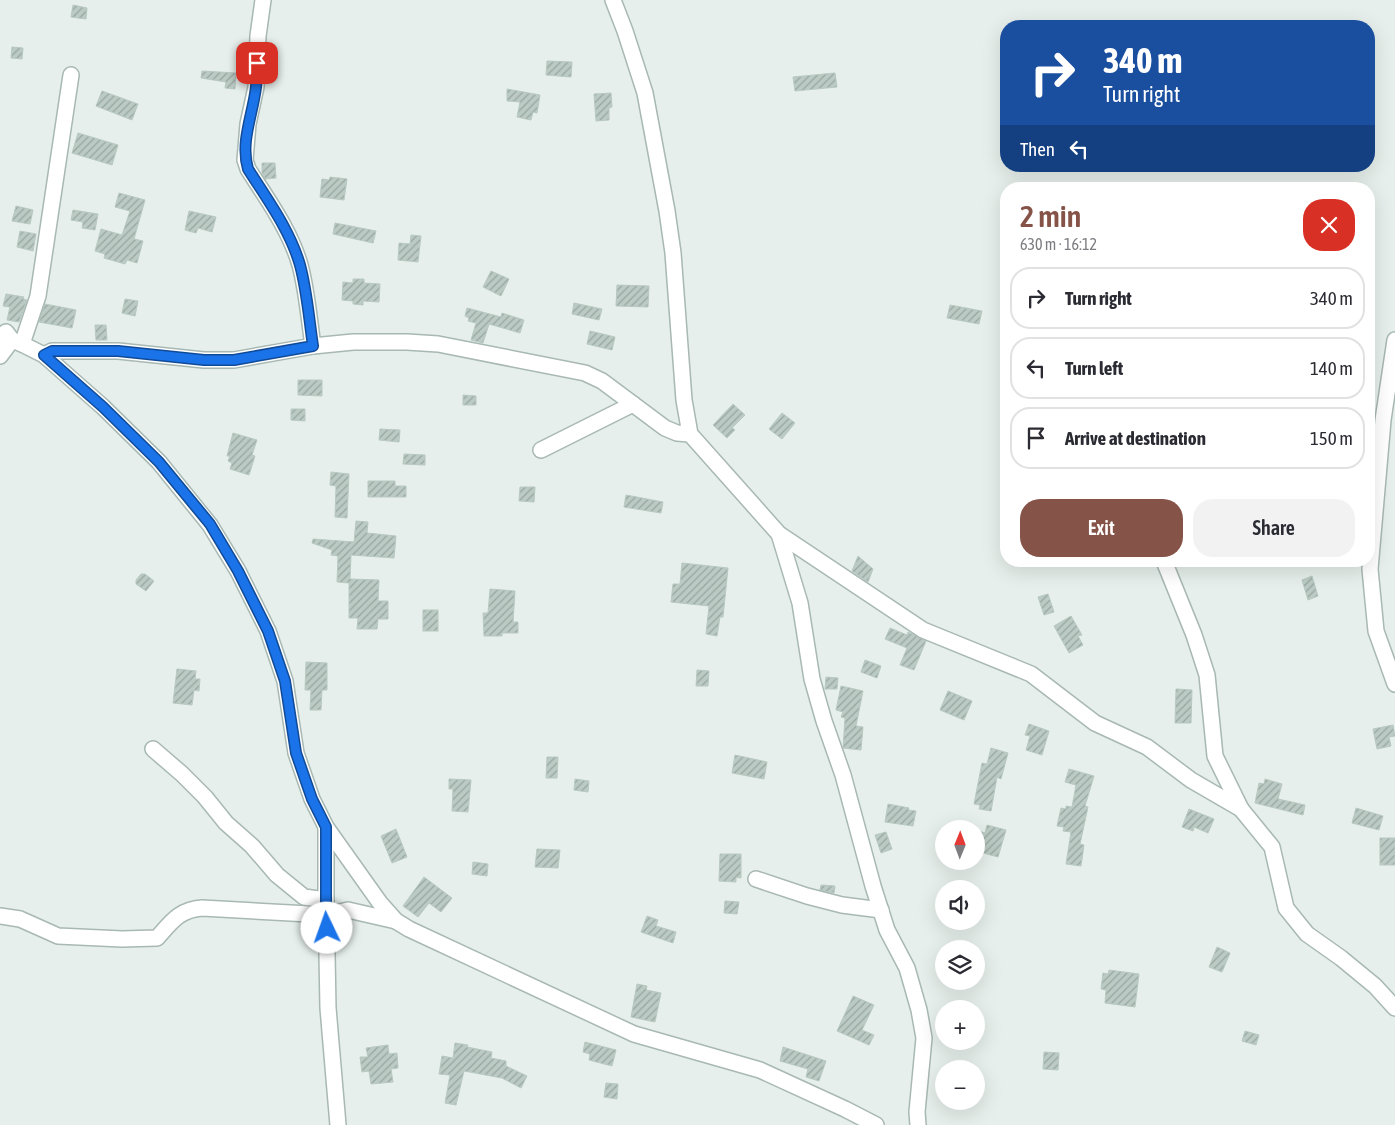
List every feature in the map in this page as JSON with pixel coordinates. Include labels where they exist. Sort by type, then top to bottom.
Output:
[{"type":"street","points":[[263,0],[258,36],[256,87],[248,124],[246,160],[248,169],[284,226],[300,264],[313,346]]},
{"type":"street","points":[[613,0],[645,93],[667,211],[673,253],[684,400],[690,434],[779,534],[923,630],[1031,674],[1095,723],[1147,747],[1191,780],[1241,809]]},
{"type":"street","points":[[0,356],[38,296],[71,75]]},
{"type":"street","points":[[0,325],[11,340],[44,355],[103,407],[159,462],[210,524],[238,571],[268,631],[285,681],[296,753],[312,799],[326,827],[375,897],[396,921],[409,929],[634,1034],[760,1070],[876,1125]]},
{"type":"street","points":[[1375,433],[1376,420],[1395,340]]},
{"type":"street","points":[[44,355],[52,351],[118,351],[204,360],[234,360],[313,346],[353,342],[438,344],[585,373],[602,381],[665,428],[677,433],[690,434]]},
{"type":"street","points":[[541,450],[633,404]]},
{"type":"street","points":[[779,534],[800,603],[812,679],[824,721],[843,775],[856,829],[887,930],[907,968],[919,1010],[924,1038],[917,1112],[918,1125]]},
{"type":"street","points":[[1166,567],[1194,635],[1207,675],[1215,756],[1241,809],[1272,847],[1286,908],[1307,934],[1341,958],[1375,986],[1395,1008]]},
{"type":"street","points":[[1365,567],[1376,631],[1395,684]]},
{"type":"street","points":[[153,749],[205,797],[226,823],[252,846],[277,875],[304,897],[326,907]]},
{"type":"street","points":[[326,827],[328,1008],[338,1125]]},
{"type":"street","points":[[756,879],[807,896],[842,905],[881,910]]},
{"type":"street","points":[[0,916],[20,919],[58,936],[122,939],[158,938],[174,919],[188,909],[326,907],[396,921]]},
{"type":"building","points":[[73,5],[87,8],[86,19],[71,17]]},
{"type":"building","points":[[12,47],[23,48],[22,59],[11,58]]},
{"type":"building","points":[[547,61],[572,62],[571,77],[546,75]]},
{"type":"building","points":[[202,71],[236,73],[235,89],[225,88],[226,82],[201,78]]},
{"type":"building","points":[[835,73],[837,87],[795,91],[793,77]]},
{"type":"building","points":[[507,89],[540,95],[537,113],[533,112],[531,120],[517,117],[520,102],[507,101]]},
{"type":"building","points":[[102,91],[138,104],[132,120],[96,106]]},
{"type":"building","points":[[611,93],[612,107],[609,108],[609,120],[596,121],[594,94]]},
{"type":"building","points":[[78,133],[118,145],[112,165],[72,153]]},
{"type":"building","points":[[262,163],[275,163],[276,178],[265,179],[262,173]]},
{"type":"building","points":[[330,177],[347,179],[344,200],[320,197],[322,179],[329,180]]},
{"type":"building","points":[[119,193],[145,200],[134,239],[143,241],[137,263],[127,260],[125,264],[104,258],[105,254],[95,251],[101,229],[122,235],[130,211],[115,207]]},
{"type":"building","points":[[16,206],[33,210],[30,224],[12,221]]},
{"type":"building","points":[[73,210],[98,214],[95,230],[82,228],[83,222],[71,220]]},
{"type":"building","points":[[189,211],[216,217],[212,232],[198,228],[196,233],[185,230]]},
{"type":"building","points":[[335,223],[376,231],[373,243],[333,234]]},
{"type":"building","points":[[20,231],[36,234],[33,251],[17,247]]},
{"type":"building","points":[[411,235],[421,236],[418,262],[398,260],[399,243],[410,244]]},
{"type":"building","points":[[491,271],[509,279],[501,296],[483,287]]},
{"type":"building","points":[[353,279],[364,279],[364,283],[380,284],[379,302],[363,301],[363,305],[353,304],[353,301],[342,300],[343,282],[353,283]]},
{"type":"building","points":[[617,285],[649,286],[648,307],[616,306]]},
{"type":"building","points":[[6,294],[24,297],[23,299],[27,300],[19,322],[7,320],[10,307],[3,306]]},
{"type":"building","points":[[125,299],[138,301],[135,316],[122,313]]},
{"type":"building","points":[[574,303],[602,309],[599,320],[572,314]]},
{"type":"building","points":[[45,304],[76,310],[72,328],[39,322]]},
{"type":"building","points":[[950,305],[982,311],[979,324],[947,318]]},
{"type":"building","points":[[467,308],[501,317],[502,313],[524,320],[520,333],[489,324],[483,343],[471,340],[476,323],[468,321],[469,318],[465,316]]},
{"type":"building","points":[[95,325],[106,325],[107,340],[96,340]]},
{"type":"building","points":[[590,331],[615,337],[612,350],[587,344]]},
{"type":"building","points":[[298,380],[322,380],[322,396],[298,395]]},
{"type":"building","points":[[463,395],[476,396],[476,405],[463,405]]},
{"type":"building","points":[[733,404],[745,415],[732,428],[735,430],[727,438],[713,425]]},
{"type":"building","points":[[291,409],[305,409],[305,421],[291,420]]},
{"type":"building","points":[[782,413],[795,423],[782,439],[769,429]]},
{"type":"building","points":[[380,429],[400,430],[399,442],[379,440]]},
{"type":"building","points":[[233,433],[257,440],[252,455],[255,456],[249,475],[230,469],[232,463],[228,461],[230,456],[227,456]]},
{"type":"building","points":[[404,454],[425,455],[425,465],[403,464]]},
{"type":"building","points":[[331,472],[349,474],[347,518],[335,517],[336,486],[330,485]]},
{"type":"building","points":[[368,481],[395,481],[395,486],[406,486],[406,497],[368,497]]},
{"type":"building","points":[[520,487],[535,487],[534,502],[519,501]]},
{"type":"building","points":[[626,495],[663,502],[661,513],[624,507]]},
{"type":"building","points":[[356,521],[368,522],[367,533],[396,536],[394,558],[351,555],[350,579],[379,580],[378,601],[388,601],[388,619],[378,619],[377,629],[357,629],[358,618],[349,618],[349,583],[337,582],[338,556],[331,555],[332,550],[312,543],[313,539],[354,542]]},
{"type":"building","points":[[858,556],[873,569],[868,582],[852,571]]},
{"type":"building","points":[[682,563],[728,568],[723,617],[720,617],[717,636],[706,634],[709,606],[671,602],[673,584],[680,584]]},
{"type":"building","points":[[141,574],[145,574],[154,581],[146,591],[136,584],[136,580]]},
{"type":"building","points":[[1312,576],[1318,596],[1308,600],[1302,580]]},
{"type":"building","points":[[490,589],[515,591],[513,622],[518,622],[518,633],[502,633],[502,636],[484,636],[483,613],[488,613]]},
{"type":"building","points":[[1048,594],[1054,612],[1044,615],[1038,597]]},
{"type":"building","points":[[423,610],[438,610],[438,631],[423,631]]},
{"type":"building","points":[[1071,616],[1082,635],[1078,636],[1083,645],[1069,653],[1054,626]]},
{"type":"building","points":[[890,628],[907,635],[908,632],[926,641],[914,670],[900,665],[907,648],[885,639]]},
{"type":"building","points":[[865,660],[881,666],[877,678],[861,672]]},
{"type":"building","points":[[306,662],[327,663],[327,690],[322,690],[321,710],[310,710],[311,690],[305,690]]},
{"type":"building","points":[[177,669],[196,671],[195,679],[200,679],[199,691],[194,690],[192,705],[173,703]]},
{"type":"building","points":[[697,670],[709,671],[708,686],[696,686]]},
{"type":"building","points":[[826,677],[838,678],[837,689],[825,689]]},
{"type":"building","points":[[841,686],[863,691],[856,726],[863,727],[861,750],[843,748],[845,718],[841,717],[843,712],[836,710]]},
{"type":"building","points":[[1176,689],[1192,690],[1191,723],[1175,723]]},
{"type":"building","points":[[948,691],[972,701],[964,720],[940,710]]},
{"type":"building","points":[[1029,724],[1049,731],[1042,755],[1026,750],[1030,736],[1025,735]]},
{"type":"building","points":[[1393,725],[1395,736],[1389,737],[1391,746],[1377,749],[1373,729]]},
{"type":"building","points":[[991,748],[1008,753],[1001,779],[997,777],[991,811],[979,809],[980,805],[974,804],[982,763],[987,764]]},
{"type":"building","points":[[735,755],[767,762],[764,779],[732,773]]},
{"type":"building","points":[[547,757],[558,757],[557,778],[546,778]]},
{"type":"building","points":[[1069,769],[1094,776],[1085,806],[1088,807],[1080,844],[1084,845],[1081,866],[1066,864],[1071,832],[1063,831],[1064,827],[1057,826],[1061,808],[1066,809],[1066,806],[1072,807],[1076,785],[1065,782]]},
{"type":"building","points":[[449,779],[471,780],[468,812],[452,811],[453,789],[449,789]]},
{"type":"building","points":[[575,779],[589,781],[588,792],[574,790]]},
{"type":"building","points":[[1265,779],[1282,784],[1278,799],[1305,805],[1303,815],[1255,803],[1259,783],[1264,784]]},
{"type":"building","points":[[888,804],[916,811],[913,826],[885,822]]},
{"type":"building","points":[[1356,808],[1383,816],[1379,830],[1352,823]]},
{"type":"building","points":[[1189,809],[1214,819],[1208,833],[1194,827],[1193,831],[1182,827]]},
{"type":"building","points":[[987,825],[1006,830],[998,857],[985,853]]},
{"type":"building","points":[[396,829],[407,857],[392,863],[381,836]]},
{"type":"building","points":[[886,832],[892,849],[881,853],[875,835]]},
{"type":"building","points":[[1380,838],[1395,838],[1395,865],[1380,865]]},
{"type":"building","points":[[537,849],[560,850],[558,868],[535,867]]},
{"type":"building","points":[[720,854],[741,854],[741,878],[736,877],[736,882],[719,881]]},
{"type":"building","points":[[473,862],[488,864],[487,876],[472,874]]},
{"type":"building","points":[[424,877],[452,898],[441,912],[429,903],[418,917],[403,906]]},
{"type":"building","points":[[821,885],[835,886],[834,893],[820,890]]},
{"type":"building","points":[[725,901],[739,902],[737,914],[724,913]]},
{"type":"building","points":[[647,916],[658,920],[656,926],[676,932],[673,943],[641,932]]},
{"type":"building","points":[[1217,947],[1230,953],[1222,972],[1209,967]]},
{"type":"building","points":[[1109,970],[1139,974],[1135,1007],[1105,1003],[1106,990],[1101,989],[1103,973],[1108,974]]},
{"type":"building","points":[[637,984],[647,986],[646,990],[661,993],[655,1022],[631,1017]]},
{"type":"building","points":[[853,996],[874,1005],[862,1030],[874,1035],[869,1045],[837,1031]]},
{"type":"building","points":[[1245,1031],[1259,1035],[1256,1045],[1242,1041]]},
{"type":"building","points":[[585,1042],[616,1050],[612,1066],[589,1060],[590,1054],[583,1052]]},
{"type":"building","points":[[455,1043],[492,1052],[491,1058],[506,1061],[506,1066],[527,1076],[521,1088],[502,1078],[464,1071],[456,1105],[445,1103],[450,1075],[439,1074],[442,1056],[453,1058]]},
{"type":"building","points":[[388,1045],[389,1054],[397,1053],[398,1068],[391,1069],[393,1082],[371,1084],[369,1071],[362,1072],[360,1057],[368,1057],[366,1048]]},
{"type":"building","points":[[783,1047],[826,1061],[819,1081],[806,1077],[808,1069],[780,1061]]},
{"type":"building","points":[[1044,1052],[1059,1053],[1058,1070],[1043,1069]]},
{"type":"building","points":[[606,1083],[618,1084],[617,1099],[604,1097]]},
{"type":"route","points":[[257,63],[256,87],[248,124],[246,160],[248,169],[284,226],[300,264],[313,346],[234,360],[204,360],[118,351],[52,351],[44,355],[103,407],[159,462],[210,524],[238,571],[268,631],[285,681],[296,753],[312,799],[326,827],[327,928]]}]
